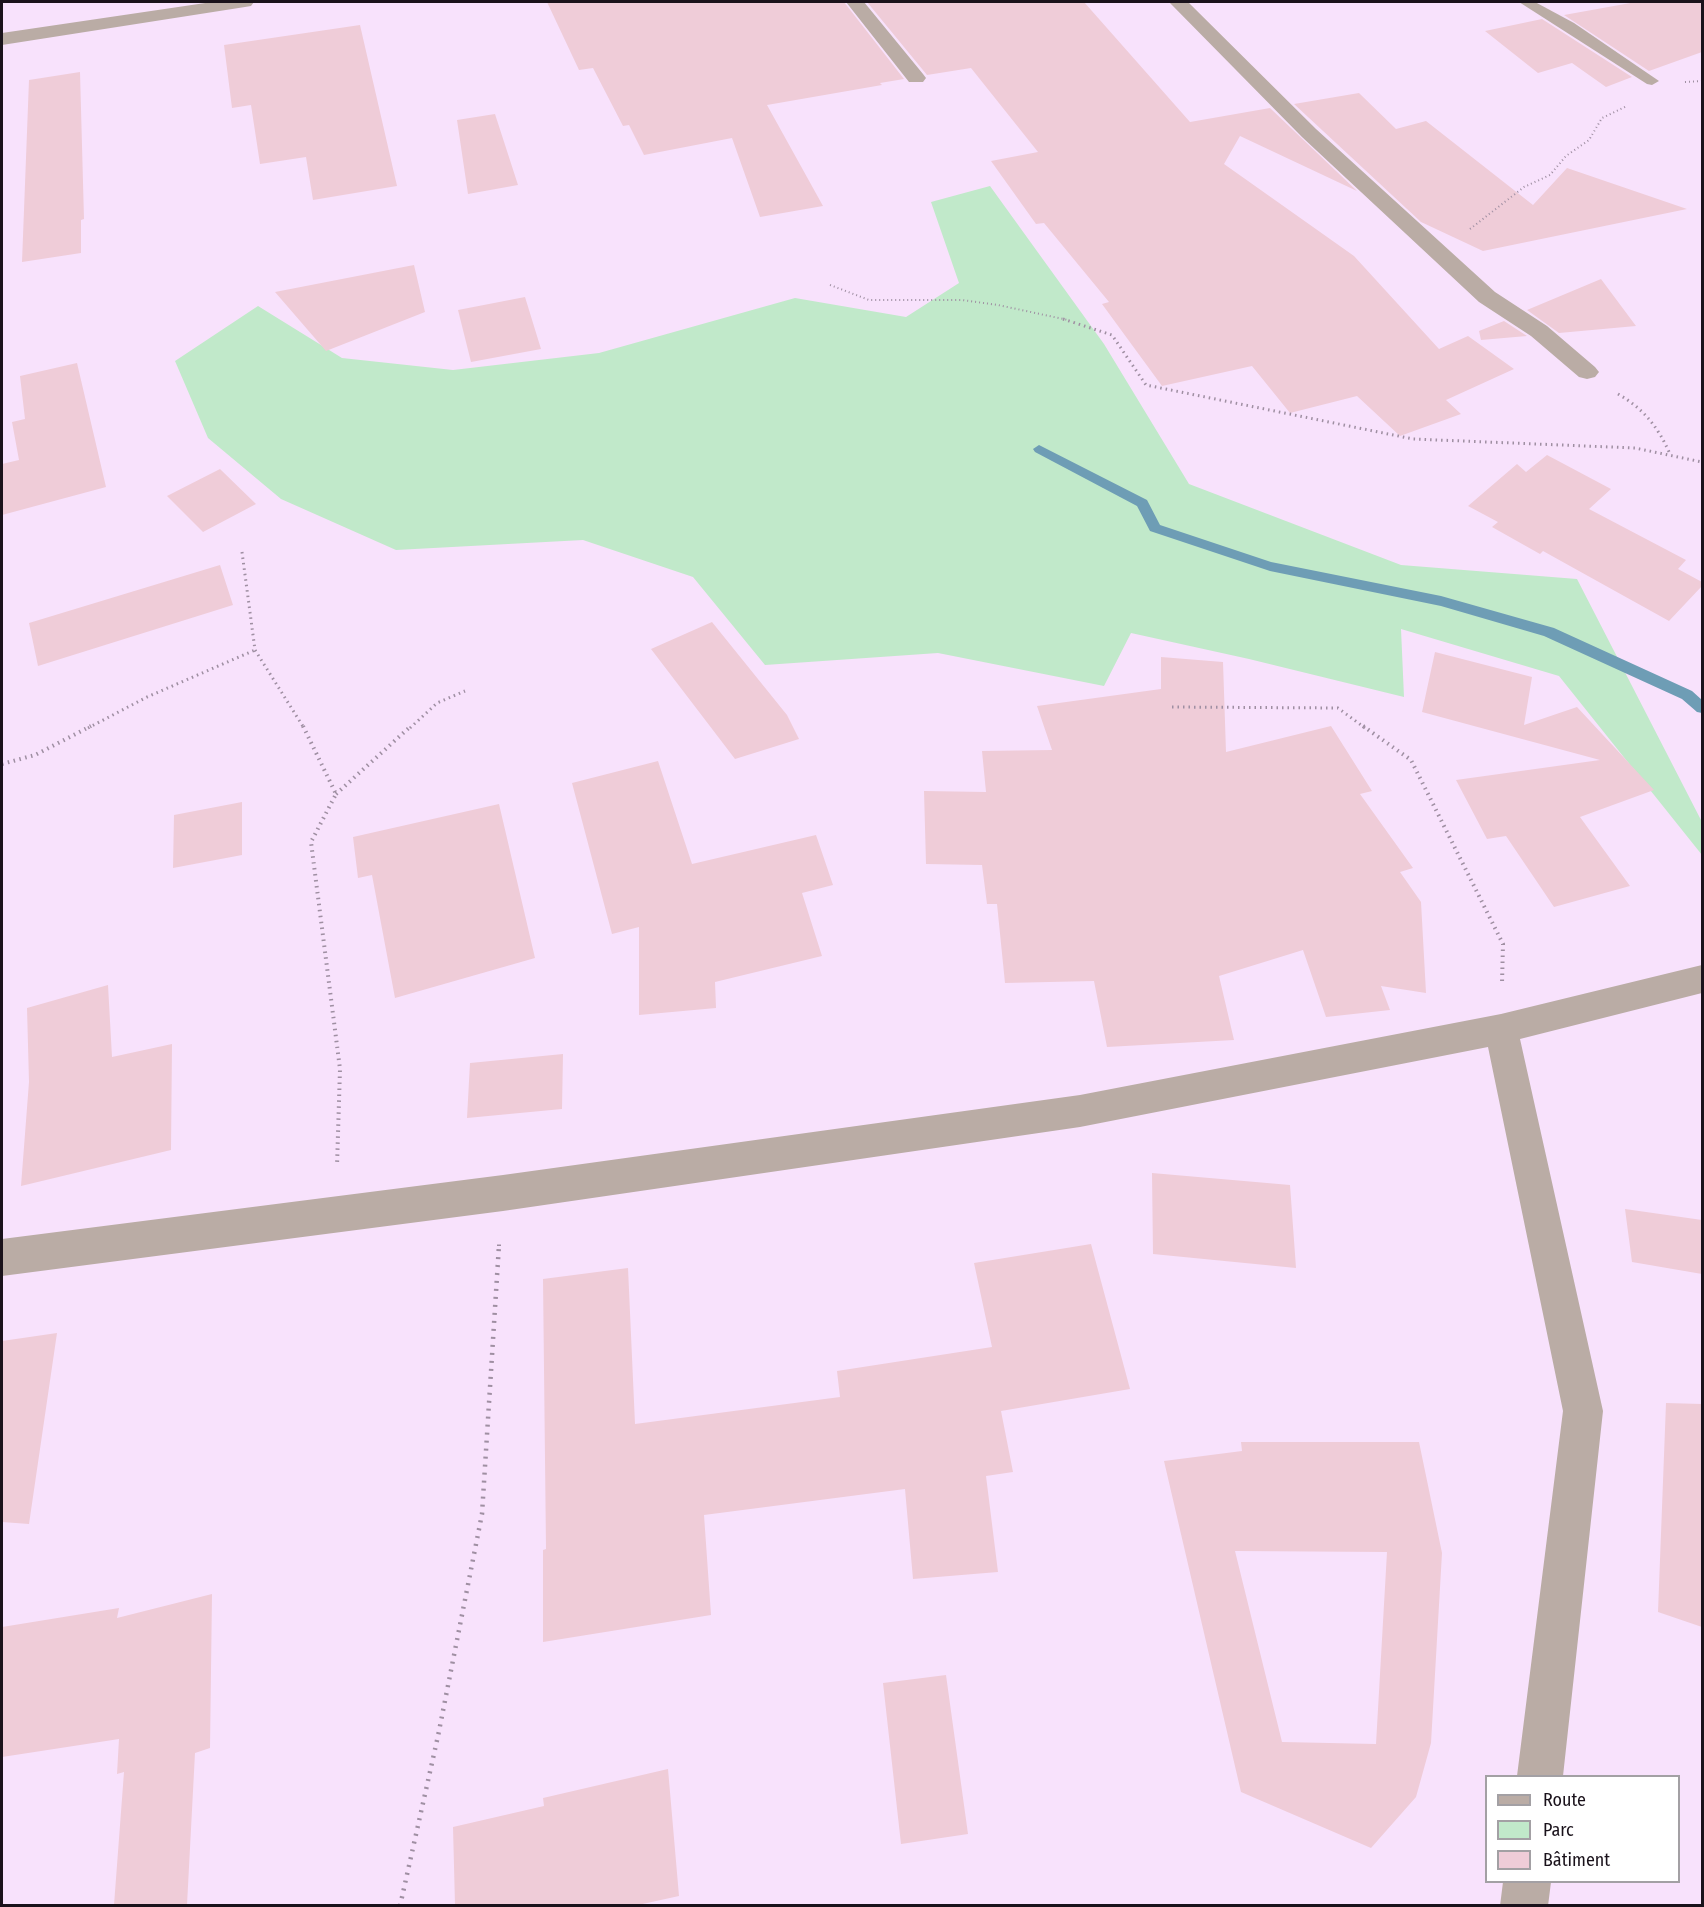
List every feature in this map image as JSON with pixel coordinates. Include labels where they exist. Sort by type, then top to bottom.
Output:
[{"type":"street","points":[[2,39],[187,6],[245,2]]},
{"type":"street","points":[[855,2],[916,78]]},
{"type":"street","points":[[1178,2],[1309,133],[1487,297],[1539,331],[1587,372]]},
{"type":"street","points":[[2,1258],[503,1193],[1080,1111],[1501,1029],[1702,979]]},
{"type":"street","points":[[1501,1029],[1583,1411],[1540,1775]]},
{"type":"street","points":[[1524,1905],[1527,1883]]},
{"type":"lane","points":[[1526,2],[1569,26],[1652,81]]},
{"type":"path","points":[[1436,249],[1478,225],[1524,187],[1550,174],[1566,156],[1589,140],[1602,118],[1628,106],[1652,104],[1658,93],[1652,81],[1702,81]]},
{"type":"path","points":[[830,285],[869,300],[962,300],[1055,316],[1112,335],[1146,385],[1413,439],[1635,448],[1702,462]]},
{"type":"path","points":[[1587,372],[1609,388],[1642,406],[1662,436],[1670,455]]},
{"type":"path","points":[[242,552],[255,650],[299,717],[336,794]]},
{"type":"path","points":[[2,764],[35,755],[147,697],[255,650]]},
{"type":"path","points":[[335,1215],[340,1069],[310,842],[336,794],[437,703],[465,691]]},
{"type":"path","points":[[1172,707],[1338,708],[1412,760],[1503,944],[1501,1029]]},
{"type":"path","points":[[400,1905],[438,1736],[482,1514],[503,1193]]},
{"type":"green space","points":[[990,186],[1104,344],[1189,484],[1401,565],[1577,579],[1702,822],[1702,855],[1559,676],[1401,629],[1404,697],[1131,633],[1104,686],[938,653],[765,665],[693,577],[583,540],[396,550],[281,499],[208,438],[175,361],[258,306],[342,358],[453,370],[599,353],[795,298],[906,317],[959,283],[931,202]]},
{"type":"building","points":[[547,2],[844,2],[904,79],[767,105],[823,206],[760,217],[732,138],[644,155],[629,125],[623,126],[593,68],[579,70]]},
{"type":"building","points":[[867,2],[1084,2],[1190,122],[1270,108],[1357,191],[1240,136],[1224,164],[1354,256],[1439,349],[1468,336],[1514,369],[1446,400],[1461,414],[1400,436],[1357,396],[1290,413],[1252,366],[1162,386],[1102,304],[1109,302],[1044,223],[1036,224],[991,161],[1038,152],[971,68],[927,75]]},
{"type":"building","points":[[1636,2],[1702,2],[1702,52],[1649,71],[1564,15]]},
{"type":"building","points":[[1542,19],[1632,77],[1606,87],[1572,63],[1538,73],[1485,31]]},
{"type":"building","points":[[360,25],[397,186],[313,200],[306,157],[260,164],[251,105],[232,108],[224,45]]},
{"type":"building","points":[[80,72],[84,219],[81,220],[81,253],[22,262],[29,80]]},
{"type":"building","points":[[1359,93],[1396,129],[1426,121],[1533,205],[1567,168],[1687,209],[1483,251],[1421,222],[1294,104]]},
{"type":"building","points":[[495,114],[518,185],[468,194],[457,120]]},
{"type":"building","points":[[414,265],[425,312],[326,351],[275,292]]},
{"type":"building","points":[[1601,279],[1636,326],[1559,333],[1527,310]]},
{"type":"building","points":[[525,297],[541,349],[471,362],[458,310]]},
{"type":"building","points":[[1504,321],[1527,336],[1481,340],[1479,331]]},
{"type":"building","points":[[77,363],[106,487],[2,515],[2,464],[19,460],[12,422],[25,419],[20,376]]},
{"type":"building","points":[[1547,455],[1611,489],[1589,509],[1686,560],[1678,569],[1702,582],[1702,586],[1669,621],[1543,551],[1540,554],[1492,527],[1498,522],[1468,506],[1517,464],[1526,472]]},
{"type":"building","points":[[220,469],[256,504],[203,532],[167,496]]},
{"type":"building","points":[[220,565],[233,605],[38,666],[29,623]]},
{"type":"building","points":[[712,622],[787,715],[799,739],[735,759],[651,649]]},
{"type":"building","points":[[1435,652],[1532,677],[1524,725],[1577,707],[1654,790],[1580,817],[1630,886],[1554,907],[1506,836],[1487,839],[1456,780],[1600,760],[1422,712]]},
{"type":"building","points":[[1161,657],[1223,662],[1226,752],[1331,726],[1372,791],[1360,794],[1413,868],[1400,872],[1421,902],[1426,993],[1381,986],[1390,1010],[1326,1017],[1303,950],[1219,976],[1234,1040],[1107,1047],[1094,981],[1005,983],[997,904],[987,904],[982,865],[926,864],[924,791],[986,792],[982,751],[1052,750],[1037,706],[1161,689]]},
{"type":"building","points":[[658,761],[692,864],[816,835],[833,885],[802,893],[822,956],[715,982],[716,1008],[639,1015],[639,927],[612,934],[572,783]]},
{"type":"building","points":[[242,802],[242,855],[173,868],[174,815]]},
{"type":"building","points":[[499,804],[535,958],[395,998],[372,875],[358,878],[353,837]]},
{"type":"building","points":[[108,985],[112,1057],[172,1044],[171,1150],[21,1186],[29,1082],[27,1008]]},
{"type":"building","points":[[563,1054],[562,1109],[467,1118],[470,1063]]},
{"type":"building","points":[[1152,1173],[1290,1185],[1296,1268],[1153,1254]]},
{"type":"building","points":[[1625,1209],[1702,1220],[1702,1274],[1632,1262]]},
{"type":"building","points":[[1091,1244],[1130,1389],[1001,1411],[1013,1472],[986,1476],[998,1572],[913,1579],[905,1489],[704,1515],[711,1615],[543,1642],[543,1550],[546,1549],[543,1279],[628,1268],[635,1424],[840,1397],[837,1371],[992,1347],[974,1263]]},
{"type":"building","points":[[57,1333],[29,1524],[2,1522],[2,1341]]},
{"type":"building","points":[[1666,1403],[1702,1404],[1702,1627],[1658,1612]]},
{"type":"building","points":[[1241,1442],[1419,1442],[1442,1553],[1431,1743],[1416,1797],[1371,1848],[1241,1792],[1164,1461],[1242,1451]],"holes":[[[1235,1551],[1387,1552],[1376,1744],[1282,1742]]]},
{"type":"building","points":[[212,1594],[210,1748],[195,1753],[187,1905],[114,1905],[124,1772],[117,1774],[119,1739],[2,1757],[2,1627],[119,1608],[117,1618]]},
{"type":"building","points":[[946,1675],[968,1834],[901,1844],[883,1683]]},
{"type":"building","points":[[668,1769],[679,1896],[638,1905],[455,1905],[453,1827],[544,1806],[543,1798]]},
{"type":"waterway","points":[[1039,449],[1142,503],[1155,528],[1270,566],[1441,601],[1549,632],[1687,695],[1702,708]]}]
